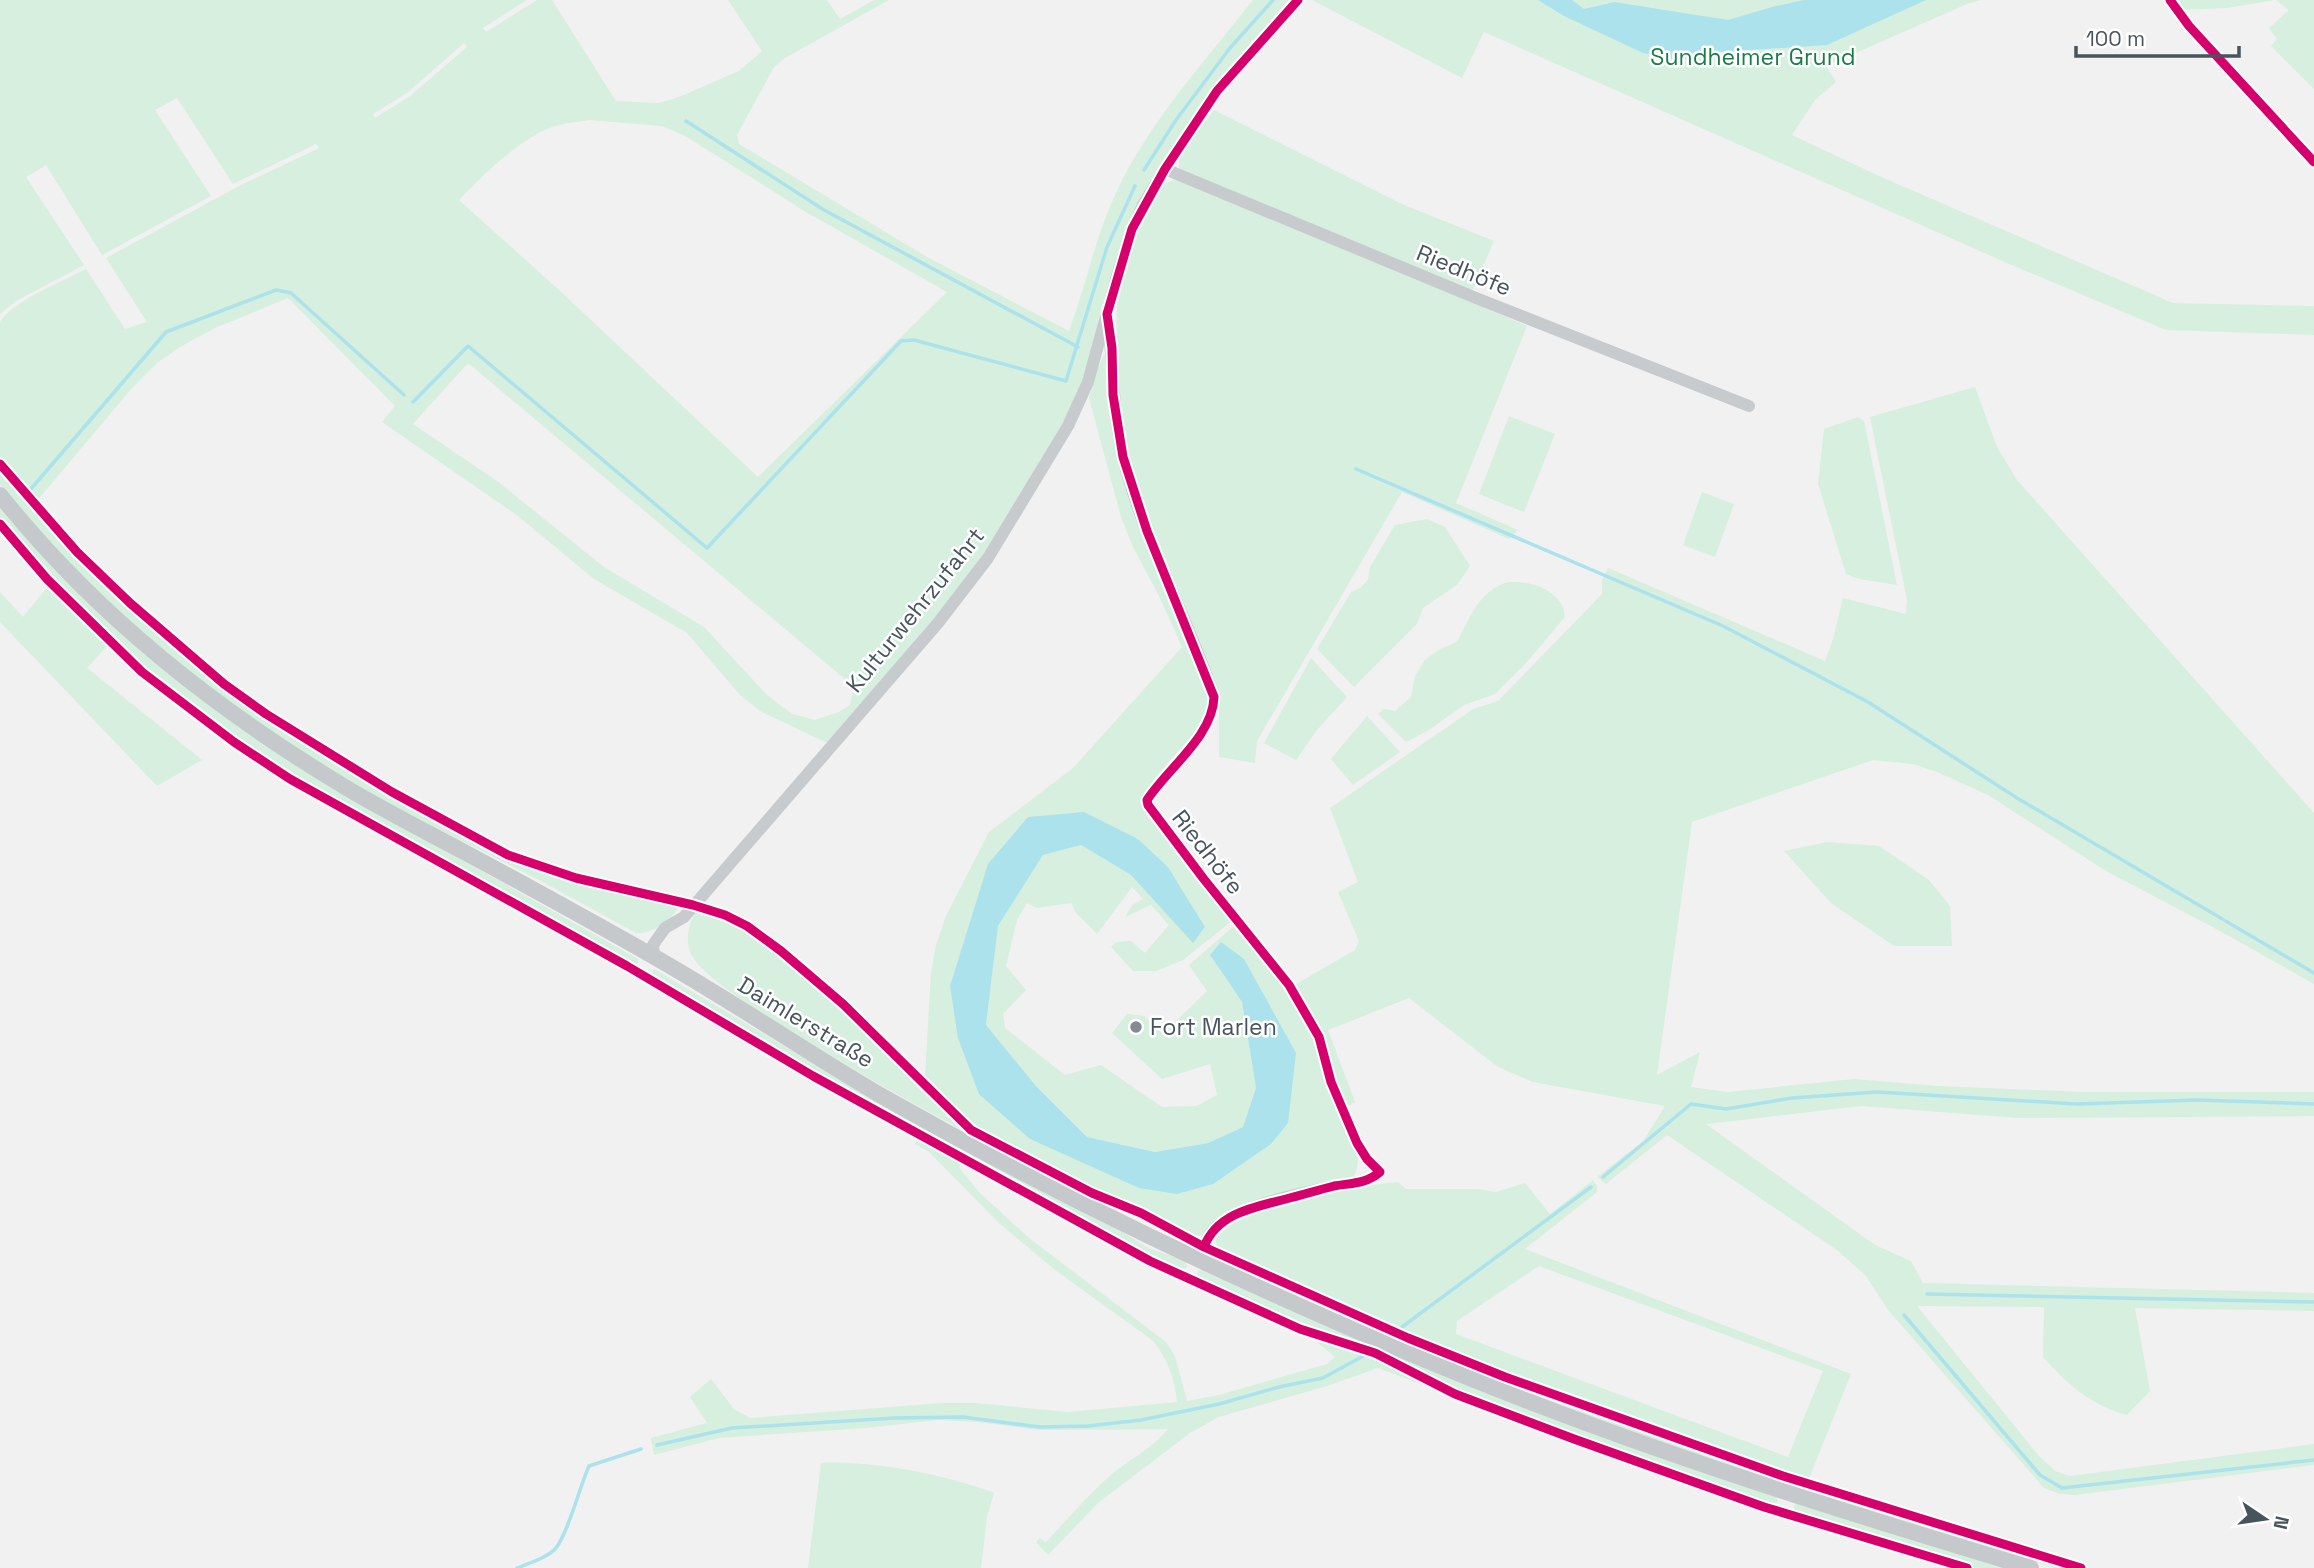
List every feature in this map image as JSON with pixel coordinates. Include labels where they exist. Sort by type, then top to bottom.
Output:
[{"type":"main road","name":"Daimlerstraße","points":[[0,495],[66,571],[111,615],[226,710],[350,790],[654,957],[884,1097],[1011,1166],[1148,1236],[1201,1252],[1398,1348],[1533,1403],[1792,1495],[2031,1568]]},
{"type":"street","name":"Kulturwehrzufahrt","points":[[654,957],[653,946],[665,928],[684,917],[938,623],[988,558],[1068,426],[1088,382],[1132,229],[1165,169],[1217,91],[1298,0]]},
{"type":"street","name":"Riedhöfe","points":[[1165,169],[1476,298],[1748,406]]},
{"type":"street","name":"Riedhöfe","points":[[1107,314],[1112,348],[1113,396],[1123,457],[1147,531],[1214,697],[1214,710],[1209,721],[1199,737],[1160,780],[1147,800],[1148,805],[1289,985],[1319,1037],[1331,1082],[1357,1143],[1367,1159],[1380,1172],[1370,1181],[1335,1186],[1242,1211],[1213,1230],[1201,1252]]},
{"type":"green space","points":[[0,0],[527,0],[483,28],[486,32],[537,0],[552,0],[616,101],[659,103],[739,71],[762,51],[728,0],[827,0],[840,19],[874,0],[889,0],[785,58],[774,67],[737,135],[739,144],[927,257],[1069,331],[1096,244],[1116,193],[1161,117],[1253,0],[1292,0],[1213,89],[1130,223],[1102,304],[1086,374],[1067,420],[971,574],[829,744],[760,711],[740,695],[687,633],[594,579],[518,516],[382,422],[395,406],[288,298],[215,328],[157,363],[132,388],[36,502],[0,457],[0,322],[6,314],[27,299],[86,269],[125,329],[147,322],[106,258],[239,186],[319,148],[316,144],[233,184],[177,98],[155,110],[211,196],[102,255],[46,165],[26,177],[84,265],[16,301],[0,314]],"holes":[[[464,43],[467,47],[410,96],[375,118],[373,114],[407,93]],[[589,120],[662,126],[685,136],[806,212],[947,292],[758,477],[459,200],[517,147],[543,131]],[[468,363],[846,680],[853,691],[850,705],[839,712],[815,720],[792,714],[767,695],[704,627],[604,567],[497,481],[413,424]]]},
{"type":"green space","name":"Sundheimer Grund","points":[[1312,0],[1981,0],[1826,66],[1836,82],[1815,100],[1792,135],[1879,176],[2173,303],[2314,306],[2314,335],[2166,330],[2007,263],[1484,32],[1462,78]]},
{"type":"green space","points":[[2173,0],[2275,0],[2227,8],[2180,10]]},
{"type":"green space","points":[[2276,0],[2314,0],[2314,89],[2271,46],[2277,39],[2269,28],[2289,10]]},
{"type":"green space","points":[[1214,110],[1404,205],[1494,241],[1472,291],[1179,169],[1179,157]]},
{"type":"green space","points":[[1176,179],[1527,326],[1456,503],[1518,530],[1509,539],[1402,492],[1257,741],[1255,763],[1219,757],[1219,712],[1155,547],[1127,459],[1116,360],[1117,296],[1136,233],[1160,186]]},
{"type":"green space","points":[[1104,355],[1107,356],[1121,458],[1207,687],[1209,709],[1194,734],[1164,767],[1140,801],[1232,921],[1183,960],[1156,971],[1133,971],[1111,947],[1116,942],[1131,941],[1145,953],[1169,925],[1151,905],[1125,917],[1132,905],[1143,899],[1132,887],[1097,934],[1076,913],[1071,903],[1037,908],[1027,903],[1017,920],[1006,966],[1026,990],[1003,1014],[1005,1028],[1065,1075],[1101,1065],[1162,1107],[1197,1106],[1217,1095],[1210,1064],[1162,1079],[1112,1033],[1127,1014],[1144,1016],[1163,1034],[1207,991],[1189,965],[1235,925],[1289,988],[1355,950],[1359,941],[1338,892],[1358,882],[1330,808],[1473,709],[1498,701],[1602,594],[1602,580],[1608,568],[1825,661],[1843,598],[1906,614],[1907,600],[1870,417],[1975,387],[1997,447],[2017,480],[2314,813],[2314,984],[2106,871],[1988,795],[1913,764],[1873,760],[1692,822],[1657,1075],[1700,1052],[1691,1087],[1728,1092],[1854,1079],[1938,1086],[2085,1092],[2314,1092],[2314,1116],[2019,1118],[1861,1106],[1706,1124],[1875,1245],[1911,1261],[1923,1283],[2314,1293],[2314,1311],[2135,1308],[2150,1391],[2127,1415],[2091,1400],[2061,1376],[2043,1357],[2044,1307],[1917,1306],[2039,1456],[2055,1471],[2070,1476],[2314,1444],[2314,1465],[2075,1495],[2060,1494],[2044,1488],[1888,1310],[1866,1276],[1837,1250],[1667,1135],[1606,1184],[1597,1177],[1643,1141],[1665,1106],[1533,1082],[1498,1067],[1409,998],[1328,1030],[1355,1102],[1339,1111],[1357,1154],[1358,1163],[1352,1180],[1243,1207],[1204,1235],[1194,1236],[1057,1172],[1004,1144],[971,1122],[925,1075],[931,973],[936,945],[946,916],[989,832],[1073,768],[1182,647],[1121,517],[1089,398]],"holes":[[[1028,817],[1138,839],[1168,867],[1205,927],[1193,942],[1131,875],[1081,845],[1043,855],[998,926],[986,1025],[1036,1086],[1087,1137],[1155,1152],[1208,1143],[1243,1127],[1256,1088],[1242,1002],[1210,955],[1296,1053],[1213,1184],[1030,1139],[950,986]]]},
{"type":"green space","points":[[1509,416],[1555,434],[1524,512],[1479,494]]},
{"type":"green space","points":[[1858,417],[1864,421],[1897,585],[1859,579],[1846,574],[1818,484],[1824,429]]},
{"type":"green space","points":[[0,466],[51,525],[133,609],[222,685],[277,724],[412,806],[492,849],[568,878],[676,905],[678,908],[660,926],[636,933],[541,881],[383,801],[263,728],[151,642],[90,584],[43,536],[0,484]]},
{"type":"green space","points":[[1702,492],[1734,504],[1715,557],[1683,545]]},
{"type":"green space","points":[[0,505],[248,733],[324,782],[638,959],[638,965],[629,964],[339,804],[234,738],[168,690],[119,648],[32,559],[0,519]]},
{"type":"green space","points":[[1427,519],[1445,527],[1470,566],[1457,585],[1423,608],[1417,624],[1354,687],[1317,649],[1351,592],[1368,580],[1370,567],[1395,525]]},
{"type":"green space","points":[[1508,582],[1528,583],[1549,592],[1562,606],[1564,618],[1527,662],[1495,694],[1464,705],[1429,730],[1406,742],[1378,714],[1384,709],[1395,711],[1411,697],[1415,676],[1425,660],[1440,649],[1457,642],[1483,598],[1490,591]]},
{"type":"green space","points":[[49,585],[108,645],[87,668],[202,760],[157,786],[0,622],[0,592],[23,617]]},
{"type":"green space","points":[[1311,658],[1347,697],[1317,730],[1296,760],[1264,743]]},
{"type":"green space","points":[[1367,716],[1400,752],[1353,785],[1331,759]]},
{"type":"green space","points":[[1827,842],[1879,846],[1929,880],[1950,906],[1952,946],[1894,946],[1831,903],[1784,851]]},
{"type":"green space","points":[[705,911],[745,931],[804,975],[868,1033],[970,1134],[819,1048],[715,980],[691,954],[688,944],[689,928],[695,913]]},
{"type":"green space","points":[[654,969],[845,1082],[1116,1228],[1148,1248],[1186,1261],[1187,1267],[1184,1270],[1179,1269],[1137,1250],[829,1082],[654,978],[651,973]]},
{"type":"green space","points":[[918,1137],[963,1160],[959,1168],[980,1193],[1029,1238],[1166,1342],[1175,1356],[1187,1401],[1219,1395],[1327,1364],[1335,1357],[1318,1343],[1319,1337],[1372,1353],[1427,1383],[1426,1386],[1378,1368],[1327,1386],[1219,1417],[1190,1433],[1098,1503],[1048,1555],[1036,1542],[1040,1538],[1046,1542],[1103,1482],[1156,1442],[1168,1429],[1039,1430],[937,1420],[866,1428],[719,1438],[654,1455],[651,1438],[707,1423],[690,1397],[711,1379],[734,1409],[750,1418],[942,1403],[976,1403],[1068,1412],[1177,1402],[1169,1369],[1152,1340],[1055,1270],[999,1223],[928,1151],[915,1144]]},
{"type":"green space","points":[[998,1146],[1079,1189],[1128,1209],[1133,1214],[1063,1185]]},
{"type":"green space","points":[[1593,1180],[1597,1192],[1525,1249],[1851,1374],[1808,1481],[1526,1381],[1421,1339],[1223,1252],[1217,1247],[1215,1239],[1229,1222],[1240,1217],[1340,1189],[1398,1182],[1406,1189],[1477,1189],[1496,1192],[1525,1183],[1550,1214]],"holes":[[[1539,1266],[1823,1371],[1788,1457],[1456,1334],[1457,1321]]]},
{"type":"green space","points":[[1215,1255],[1377,1327],[1379,1332],[1222,1262]]},
{"type":"green space","points":[[1202,1269],[1776,1496],[1778,1502],[1769,1505],[1465,1395],[1367,1346],[1308,1328],[1209,1284],[1197,1276]]},
{"type":"green space","points":[[1401,1337],[1577,1407],[1759,1471],[2071,1568],[2055,1568],[1868,1511],[1666,1444],[1400,1341]]},
{"type":"green space","points":[[821,1463],[863,1464],[909,1470],[954,1480],[994,1493],[987,1517],[981,1568],[808,1568]]},
{"type":"green space","points":[[1795,1504],[2009,1568],[1974,1568],[1798,1513],[1793,1510]]},
{"type":"water","points":[[1538,0],[1572,0],[1584,9],[1614,2],[1728,20],[1804,0],[1926,0],[1827,45],[1719,52],[1678,60],[1643,53],[1564,16]]},
{"type":"water","points":[[1084,812],[1138,839],[1168,867],[1205,927],[1193,943],[1131,875],[1081,845],[1043,855],[998,926],[986,1025],[1036,1086],[1087,1137],[1155,1152],[1208,1143],[1243,1127],[1256,1088],[1242,1002],[1210,955],[1221,942],[1244,959],[1296,1053],[1288,1123],[1271,1144],[1213,1184],[1177,1194],[1139,1188],[1030,1139],[979,1094],[958,1038],[950,986],[988,864],[1028,817]]},
{"type":"waterway","points":[[1144,170],[1176,120],[1230,48],[1273,0]]},
{"type":"waterway","points":[[686,121],[824,210],[1078,347]]},
{"type":"waterway","points":[[413,402],[468,346],[707,548],[901,341],[914,340],[1066,381],[1107,247],[1135,186]]},
{"type":"waterway","points":[[30,490],[166,332],[276,290],[291,293],[404,395]]},
{"type":"waterway","points":[[1356,469],[1723,626],[1868,702],[2017,798],[2314,973]]},
{"type":"waterway","points":[[1603,1177],[1691,1104],[1726,1109],[1792,1098],[1877,1092],[2077,1104],[2198,1100],[2314,1104]]},
{"type":"waterway","points":[[1402,1327],[1591,1187]]},
{"type":"waterway","points":[[1927,1294],[2314,1302]]},
{"type":"waterway","points":[[1904,1315],[2040,1475],[2062,1488],[2314,1460]]},
{"type":"waterway","points":[[657,1445],[732,1428],[895,1418],[963,1417],[1040,1427],[1088,1426],[1141,1420],[1323,1378],[1367,1354]]},
{"type":"waterway","points":[[517,1568],[556,1548],[565,1532],[589,1466],[641,1449]]},
{"type":"cycle path","points":[[1204,1247],[1218,1226],[1238,1213],[1364,1181],[1380,1172],[1367,1159],[1357,1143],[1331,1082],[1319,1037],[1289,985],[1148,805],[1147,800],[1206,725],[1214,697],[1147,531],[1123,457],[1113,395],[1112,348],[1107,314],[1132,229],[1165,169],[1217,91],[1298,0]]},
{"type":"cycle path","points":[[2170,0],[2189,26],[2314,162]]},
{"type":"cycle path","points":[[0,464],[77,552],[130,603],[224,684],[266,714],[392,792],[508,855],[576,878],[693,905],[725,915],[747,926],[843,1004],[971,1130],[1092,1193],[1141,1213],[1204,1247],[1408,1338],[1505,1377],[1783,1476],[2081,1568]]},
{"type":"cycle path","points":[[0,524],[47,579],[142,672],[234,742],[290,779],[627,966],[813,1076],[1150,1261],[1300,1329],[1375,1353],[1455,1394],[1574,1439],[1764,1507],[1967,1568]]},
{"type":"place","name":"Fort Marlen","points":[[1136,1027]]}]
